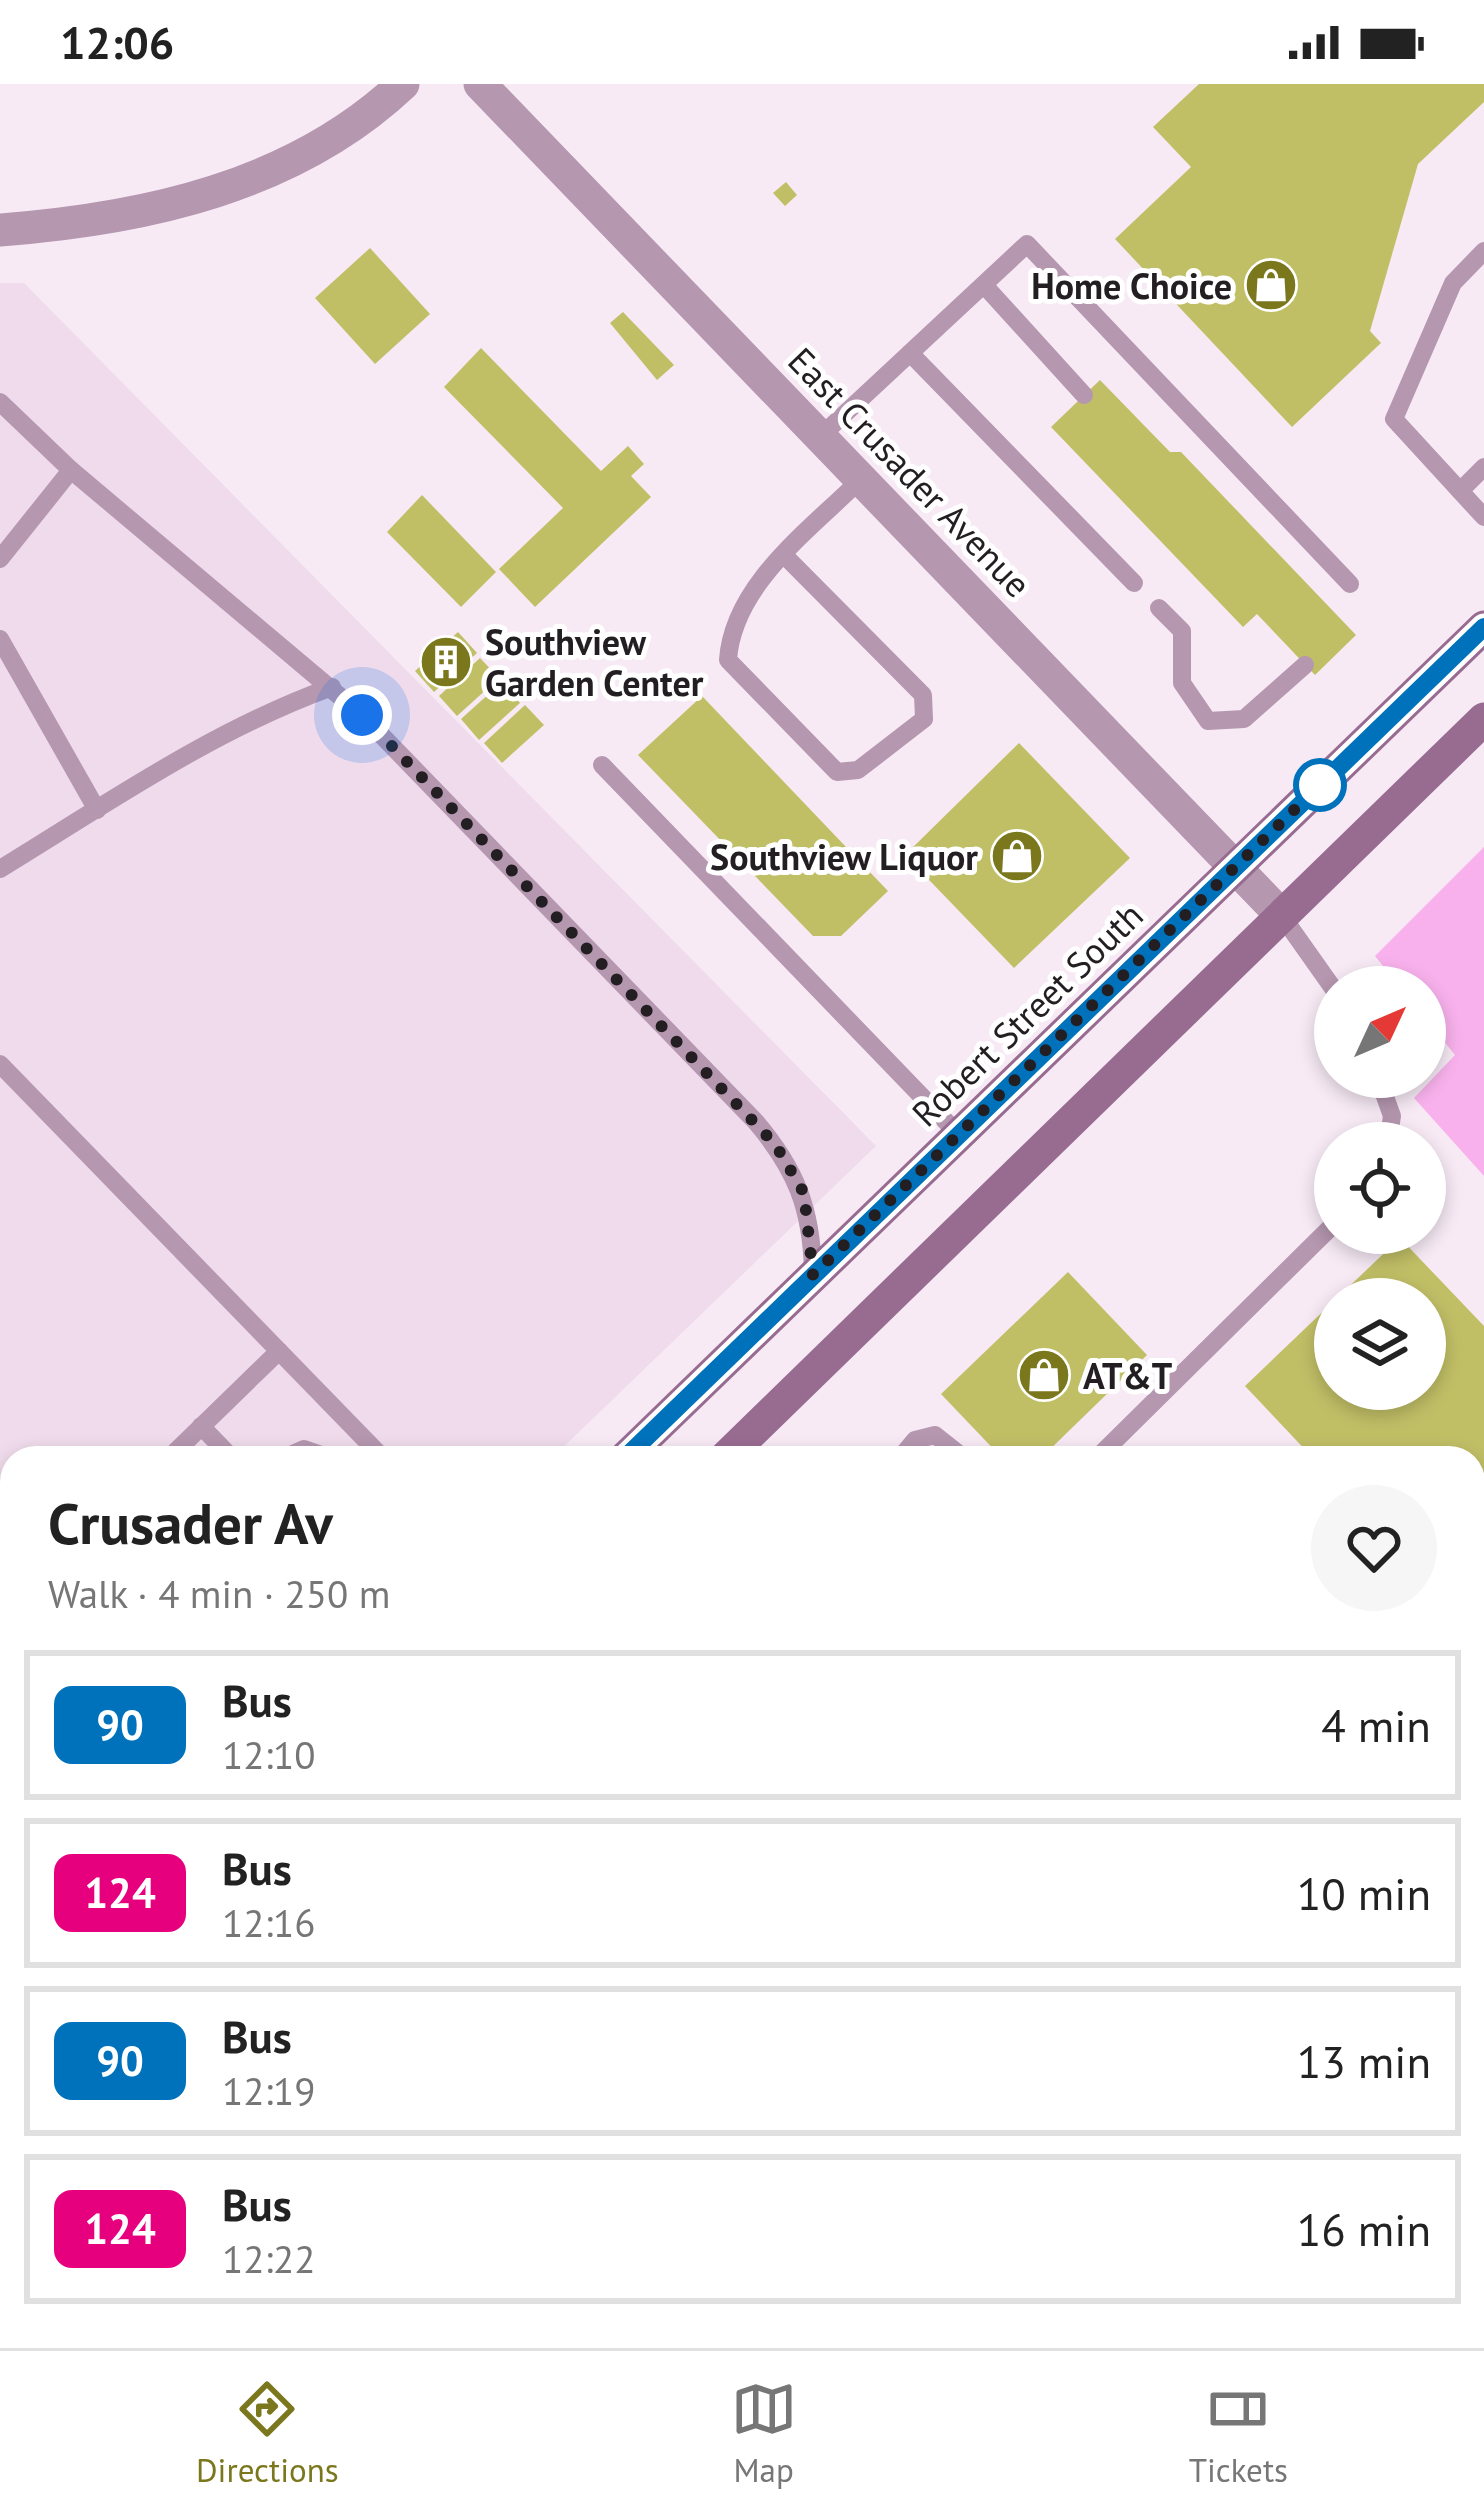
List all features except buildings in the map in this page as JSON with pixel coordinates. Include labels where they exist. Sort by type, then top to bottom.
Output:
[{"type":"main road","name":"Robert Street South","points":[[651,1444],[813,1275],[1484,627]]},
{"type":"main road","points":[[737,1446],[1484,719]]},
{"type":"street","points":[[0,230],[108,221],[255,180],[383,103],[403,84]]},
{"type":"street","name":"East Crusader Avenue","points":[[480,84],[823,434],[1282,916]]},
{"type":"lane","points":[[823,434],[1027,244],[1350,584]]},
{"type":"lane","points":[[1484,251],[1453,283],[1394,419],[1484,517]]},
{"type":"lane","points":[[984,285],[1084,394]]},
{"type":"lane","points":[[910,353],[1134,583]]},
{"type":"lane","points":[[0,402],[71,470],[332,687],[599,957],[775,1144],[804,1193],[813,1275]]},
{"type":"lane","points":[[1460,490],[1484,467]]},
{"type":"lane","points":[[0,560],[71,470]]},
{"type":"lane","points":[[785,556],[922,694],[924,719],[858,770],[837,772],[728,661],[730,632],[757,585],[785,556],[862,478]]},
{"type":"lane","points":[[1160,608],[1181,631],[1182,683],[1208,721],[1244,718],[1305,665]]},
{"type":"lane","points":[[0,639],[97,810]]},
{"type":"lane","points":[[0,869],[270,710],[332,687]]},
{"type":"lane","points":[[602,765],[959,1135]]},
{"type":"lane","points":[[1282,916],[1317,966]]},
{"type":"lane","points":[[0,1064],[371,1446]]},
{"type":"lane","points":[[1109,1446],[1314,1244]]},
{"type":"lane","points":[[181,1446],[279,1351]]},
{"type":"lane","points":[[201,1426],[220,1446]]},
{"type":"lane","points":[[910,1446],[934,1435],[948,1446]]},
{"type":"shaded area","points":[[0,283],[24,283],[876,1146],[564,1446],[0,1446]]},
{"type":"shaded area","points":[[1484,847],[1484,1176],[1446,1134],[1446,1122],[1436,1122],[1414,1098],[1446,1098],[1446,1064],[1455,1055],[1446,1044],[1446,966],[1383,966],[1375,956]]},
{"type":"bus line","name":"90","points":[[637,1446],[1484,627]]},
{"type":"place","name":"Home Choice","points":[[1271,285]]},
{"type":"place","name":"Southview Garden Center","points":[[446,662]]},
{"type":"place","name":"Southview Liquor","points":[[1017,856]]},
{"type":"place","name":"AT&T","points":[[1044,1375]]},
{"type":"route","points":[[362,715],[775,1144],[804,1193],[813,1242],[813,1275],[1320,785]]}]
